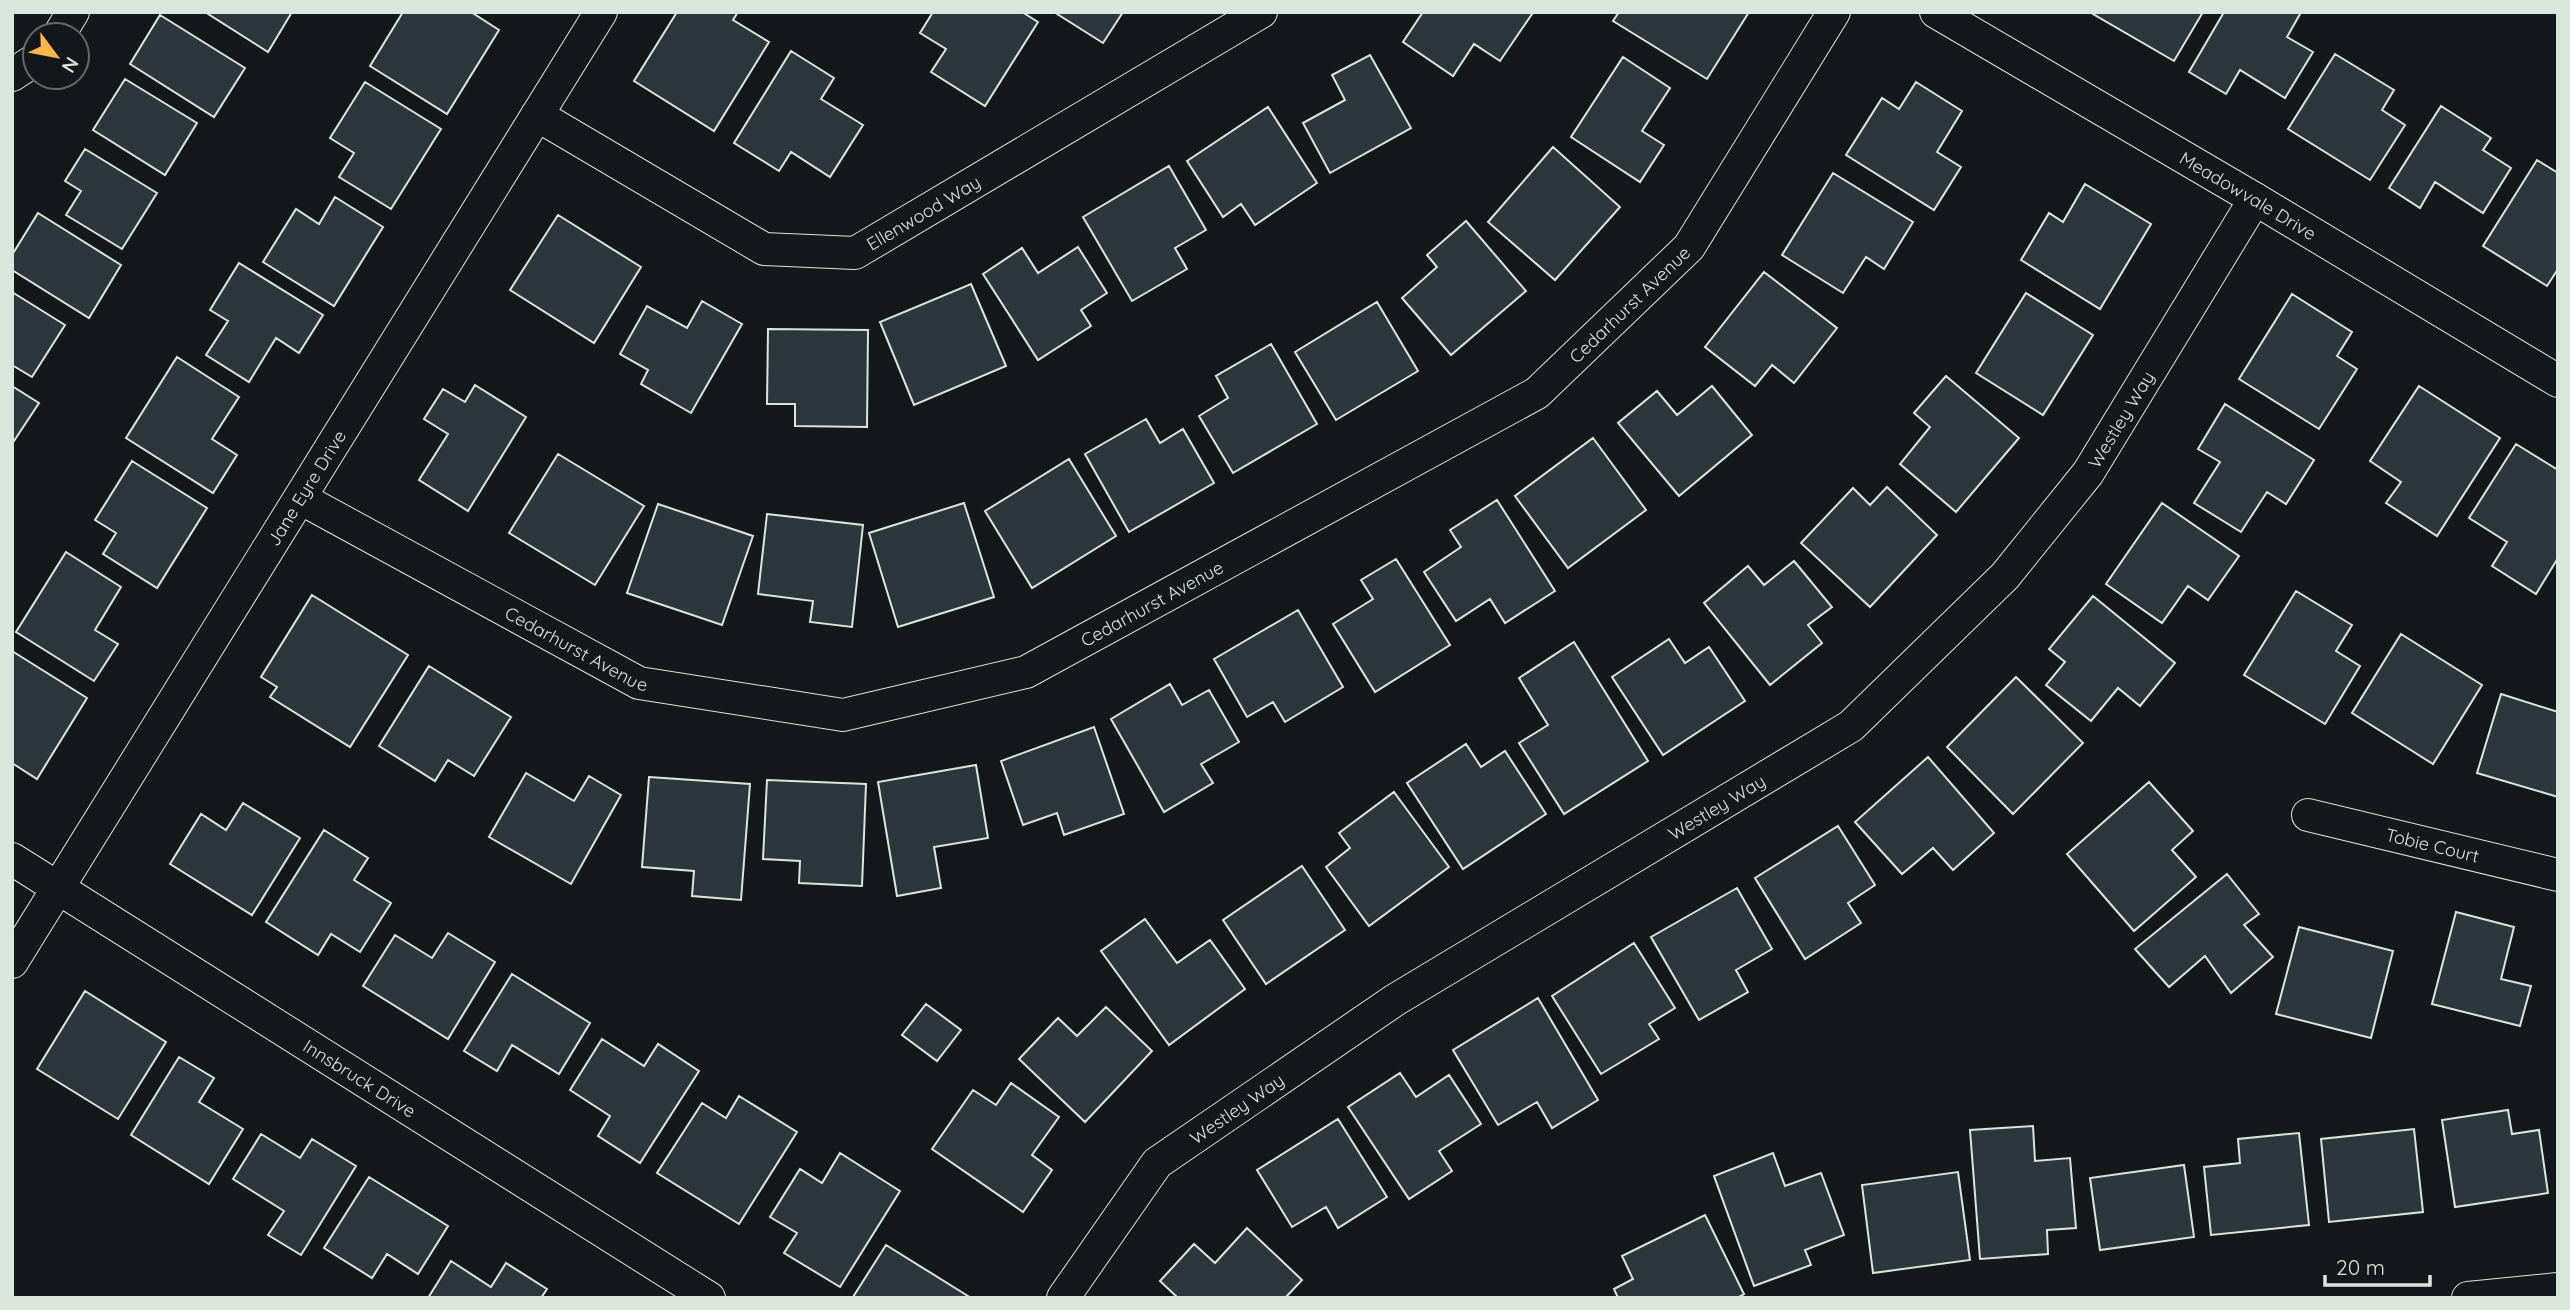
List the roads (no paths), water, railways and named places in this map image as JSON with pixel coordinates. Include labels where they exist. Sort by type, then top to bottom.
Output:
[{"type":"street","name":"Jane Eyre Drive","points":[[12,962],[601,12]]},
{"type":"street","name":"Ellenwood Way","points":[[537,115],[764,249],[855,253],[1261,12]]},
{"type":"street","name":"Cedarhurst Avenue","points":[[299,498],[639,683],[844,715],[1026,673],[1537,393],[1689,247],[1834,12]]},
{"type":"street","name":"Meadowvale Drive","points":[[1936,12],[2255,198],[2558,381]]},
{"type":"street","name":"Westley Way","points":[[1063,1298],[1157,1163],[1395,1000],[1851,726],[2004,576],[2088,473],[2255,198]]},
{"type":"street","name":"Tobie Court","points":[[2308,814],[2558,875]]},
{"type":"street","name":"Innsbruck Drive","points":[[12,859],[709,1298]]},
{"type":"street","points":[[2468,1298],[2558,1289]]}]
